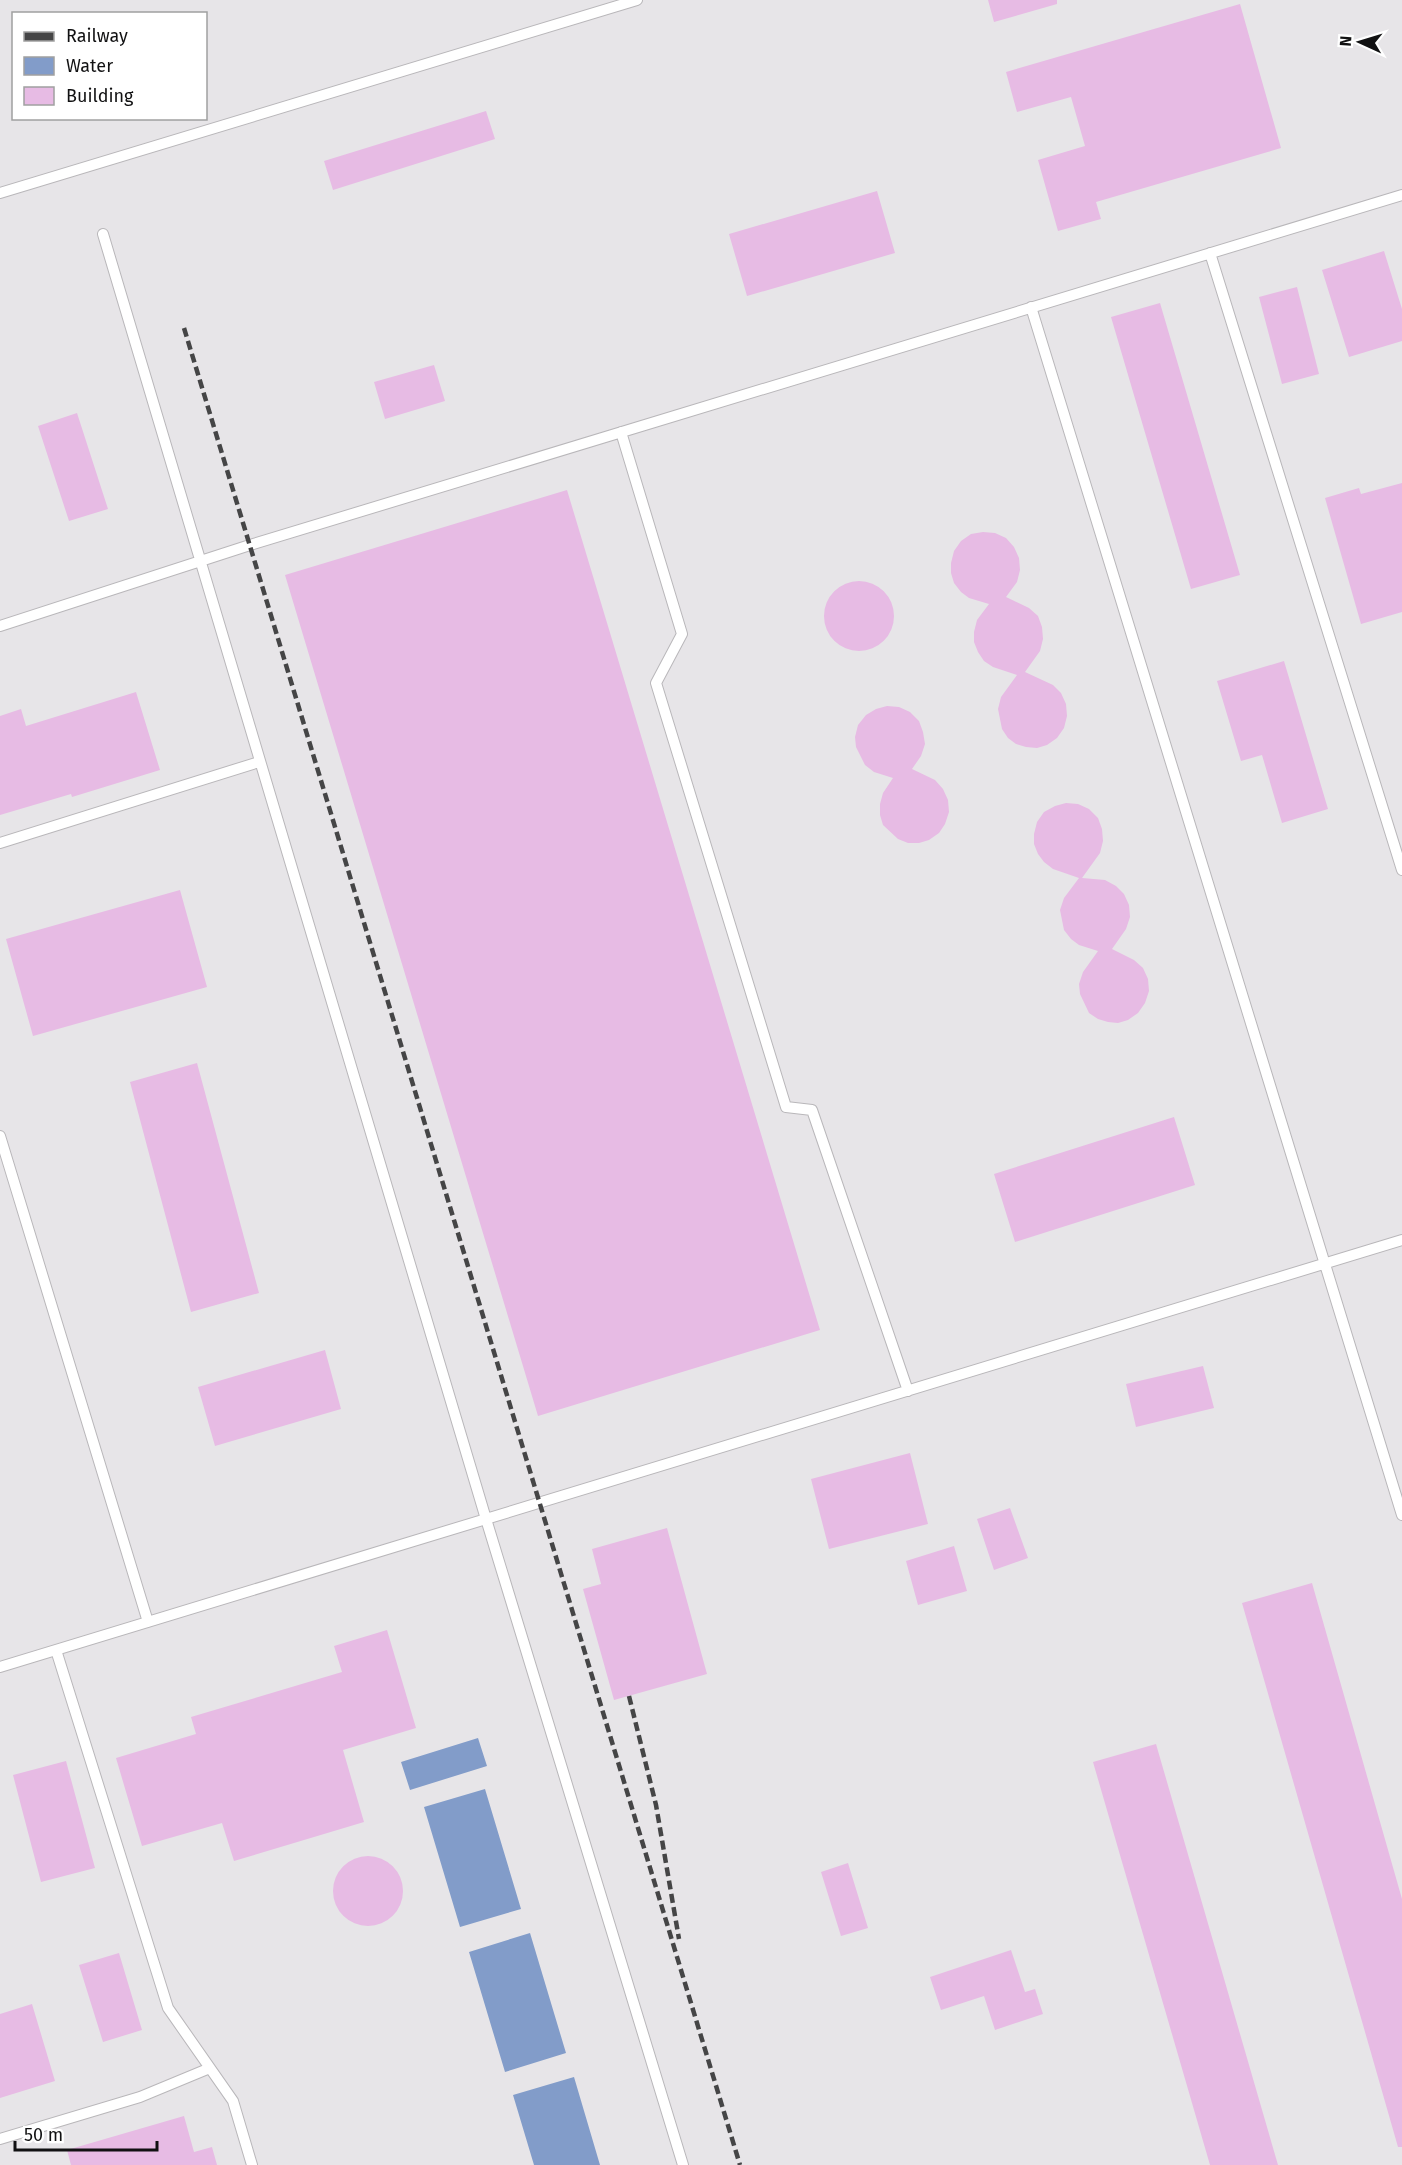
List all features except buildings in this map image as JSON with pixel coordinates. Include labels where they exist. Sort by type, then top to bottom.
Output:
[{"type":"lane","points":[[0,193],[637,0]]},
{"type":"lane","points":[[0,626],[199,561],[1402,195]]},
{"type":"lane","points":[[103,234],[486,1519],[683,2165]]},
{"type":"lane","points":[[1210,253],[1402,870]]},
{"type":"lane","points":[[1031,307],[1402,1515]]},
{"type":"lane","points":[[621,432],[682,634],[656,683],[786,1107],[812,1110],[908,1390]]},
{"type":"lane","points":[[0,843],[259,762]]},
{"type":"lane","points":[[0,1136],[148,1622]]},
{"type":"lane","points":[[0,1667],[1402,1240]]},
{"type":"lane","points":[[56,1650],[168,2008],[233,2101],[252,2165]]},
{"type":"lane","points":[[0,2139],[140,2097],[210,2068]]},
{"type":"water","points":[[478,1738],[487,1766],[410,1790],[401,1762]]},
{"type":"water","points":[[485,1789],[521,1909],[460,1927],[424,1807]]},
{"type":"water","points":[[530,1933],[566,2053],[505,2072],[469,1952]]},
{"type":"water","points":[[574,2077],[600,2165],[534,2165],[513,2095]]},
{"type":"railway","points":[[184,328],[740,2165]]},
{"type":"railway","points":[[629,1696],[656,1805],[679,1939]]}]
